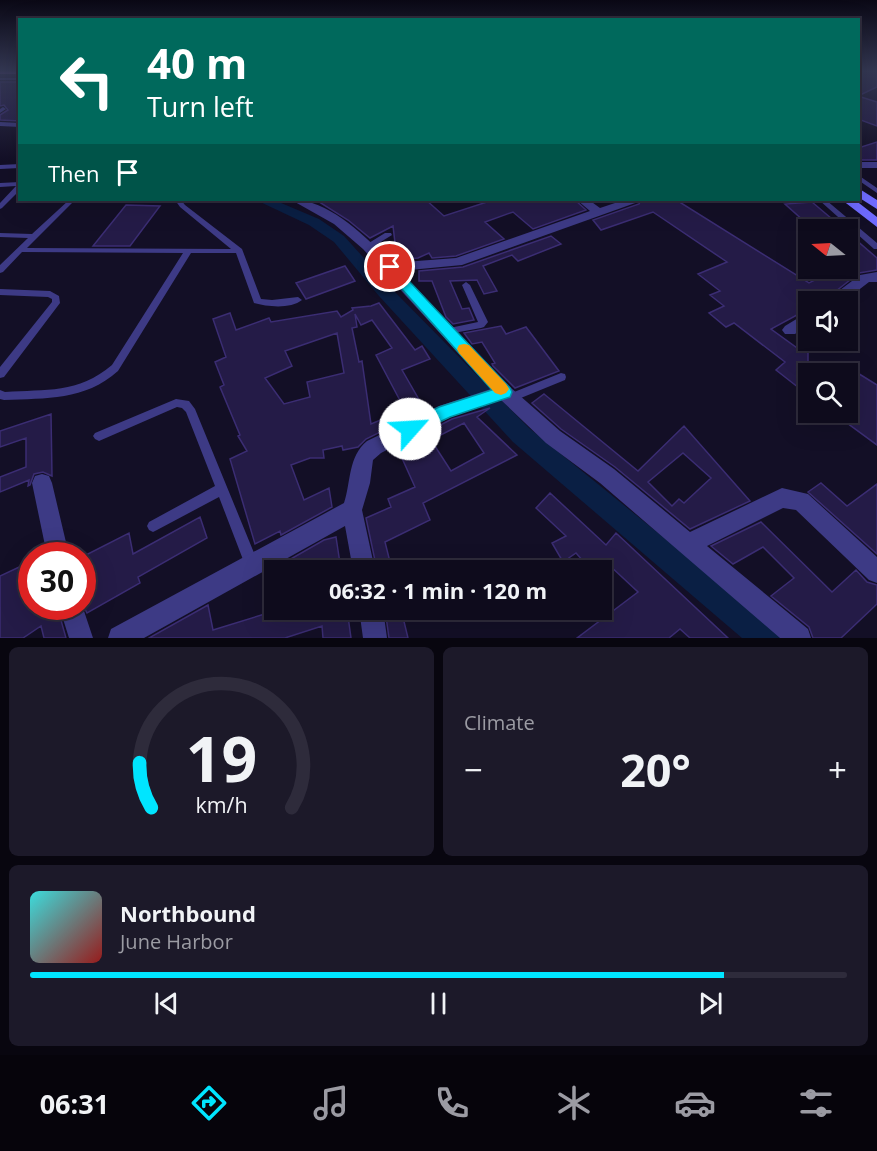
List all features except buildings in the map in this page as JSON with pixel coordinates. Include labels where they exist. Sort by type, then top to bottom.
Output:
[{"type":"main road","points":[[860,193],[877,205]]},
{"type":"main road","points":[[849,201],[877,223]]},
{"type":"street","points":[[860,165],[877,165]]},
{"type":"street","points":[[301,201],[338,220],[390,267],[504,395],[553,437],[607,476],[799,638]]},
{"type":"street","points":[[583,201],[598,212]]},
{"type":"street","points":[[390,267],[457,262],[631,201]]},
{"type":"street","points":[[849,291],[865,278],[877,277]]},
{"type":"street","points":[[790,330],[798,324]]},
{"type":"street","points":[[362,560],[352,510],[366,454],[384,442],[445,411],[504,395]]},
{"type":"street","points":[[42,483],[55,542]]},
{"type":"street","points":[[687,545],[782,498],[801,501],[877,572]]},
{"type":"street","points":[[120,638],[352,510]]},
{"type":"street","points":[[75,620],[81,638]]},
{"type":"street","points":[[373,620],[375,638]]},
{"type":"lane","points":[[0,124],[18,125]]},
{"type":"lane","points":[[0,167],[18,166]]},
{"type":"lane","points":[[860,178],[877,191]]},
{"type":"lane","points":[[0,185],[18,185]]},
{"type":"lane","points":[[0,207],[18,187]]},
{"type":"lane","points":[[860,192],[877,191]]},
{"type":"lane","points":[[0,270],[71,201]]},
{"type":"lane","points":[[179,201],[239,251],[257,301],[279,303],[298,300]]},
{"type":"lane","points":[[823,201],[877,247]]},
{"type":"lane","points":[[368,246],[388,235]]},
{"type":"lane","points":[[0,236],[34,236]]},
{"type":"lane","points":[[20,250],[239,251]]},
{"type":"lane","points":[[0,394],[4,396],[82,390],[106,378],[116,368],[188,251]]},
{"type":"lane","points":[[448,332],[481,325],[483,322],[466,285]]},
{"type":"lane","points":[[0,292],[50,294],[56,298],[56,303],[0,374]]},
{"type":"lane","points":[[504,395],[561,378]]},
{"type":"lane","points":[[99,436],[176,403],[185,404],[190,409],[252,566]]},
{"type":"lane","points":[[153,526],[222,489]]},
{"type":"waterway","points":[[265,201],[314,222],[339,239],[385,292],[521,435],[765,638]]},
{"type":"slow traffic","points":[[464,349],[501,389]]},
{"type":"route","points":[[390,267],[504,392],[445,411],[410,429]]}]
